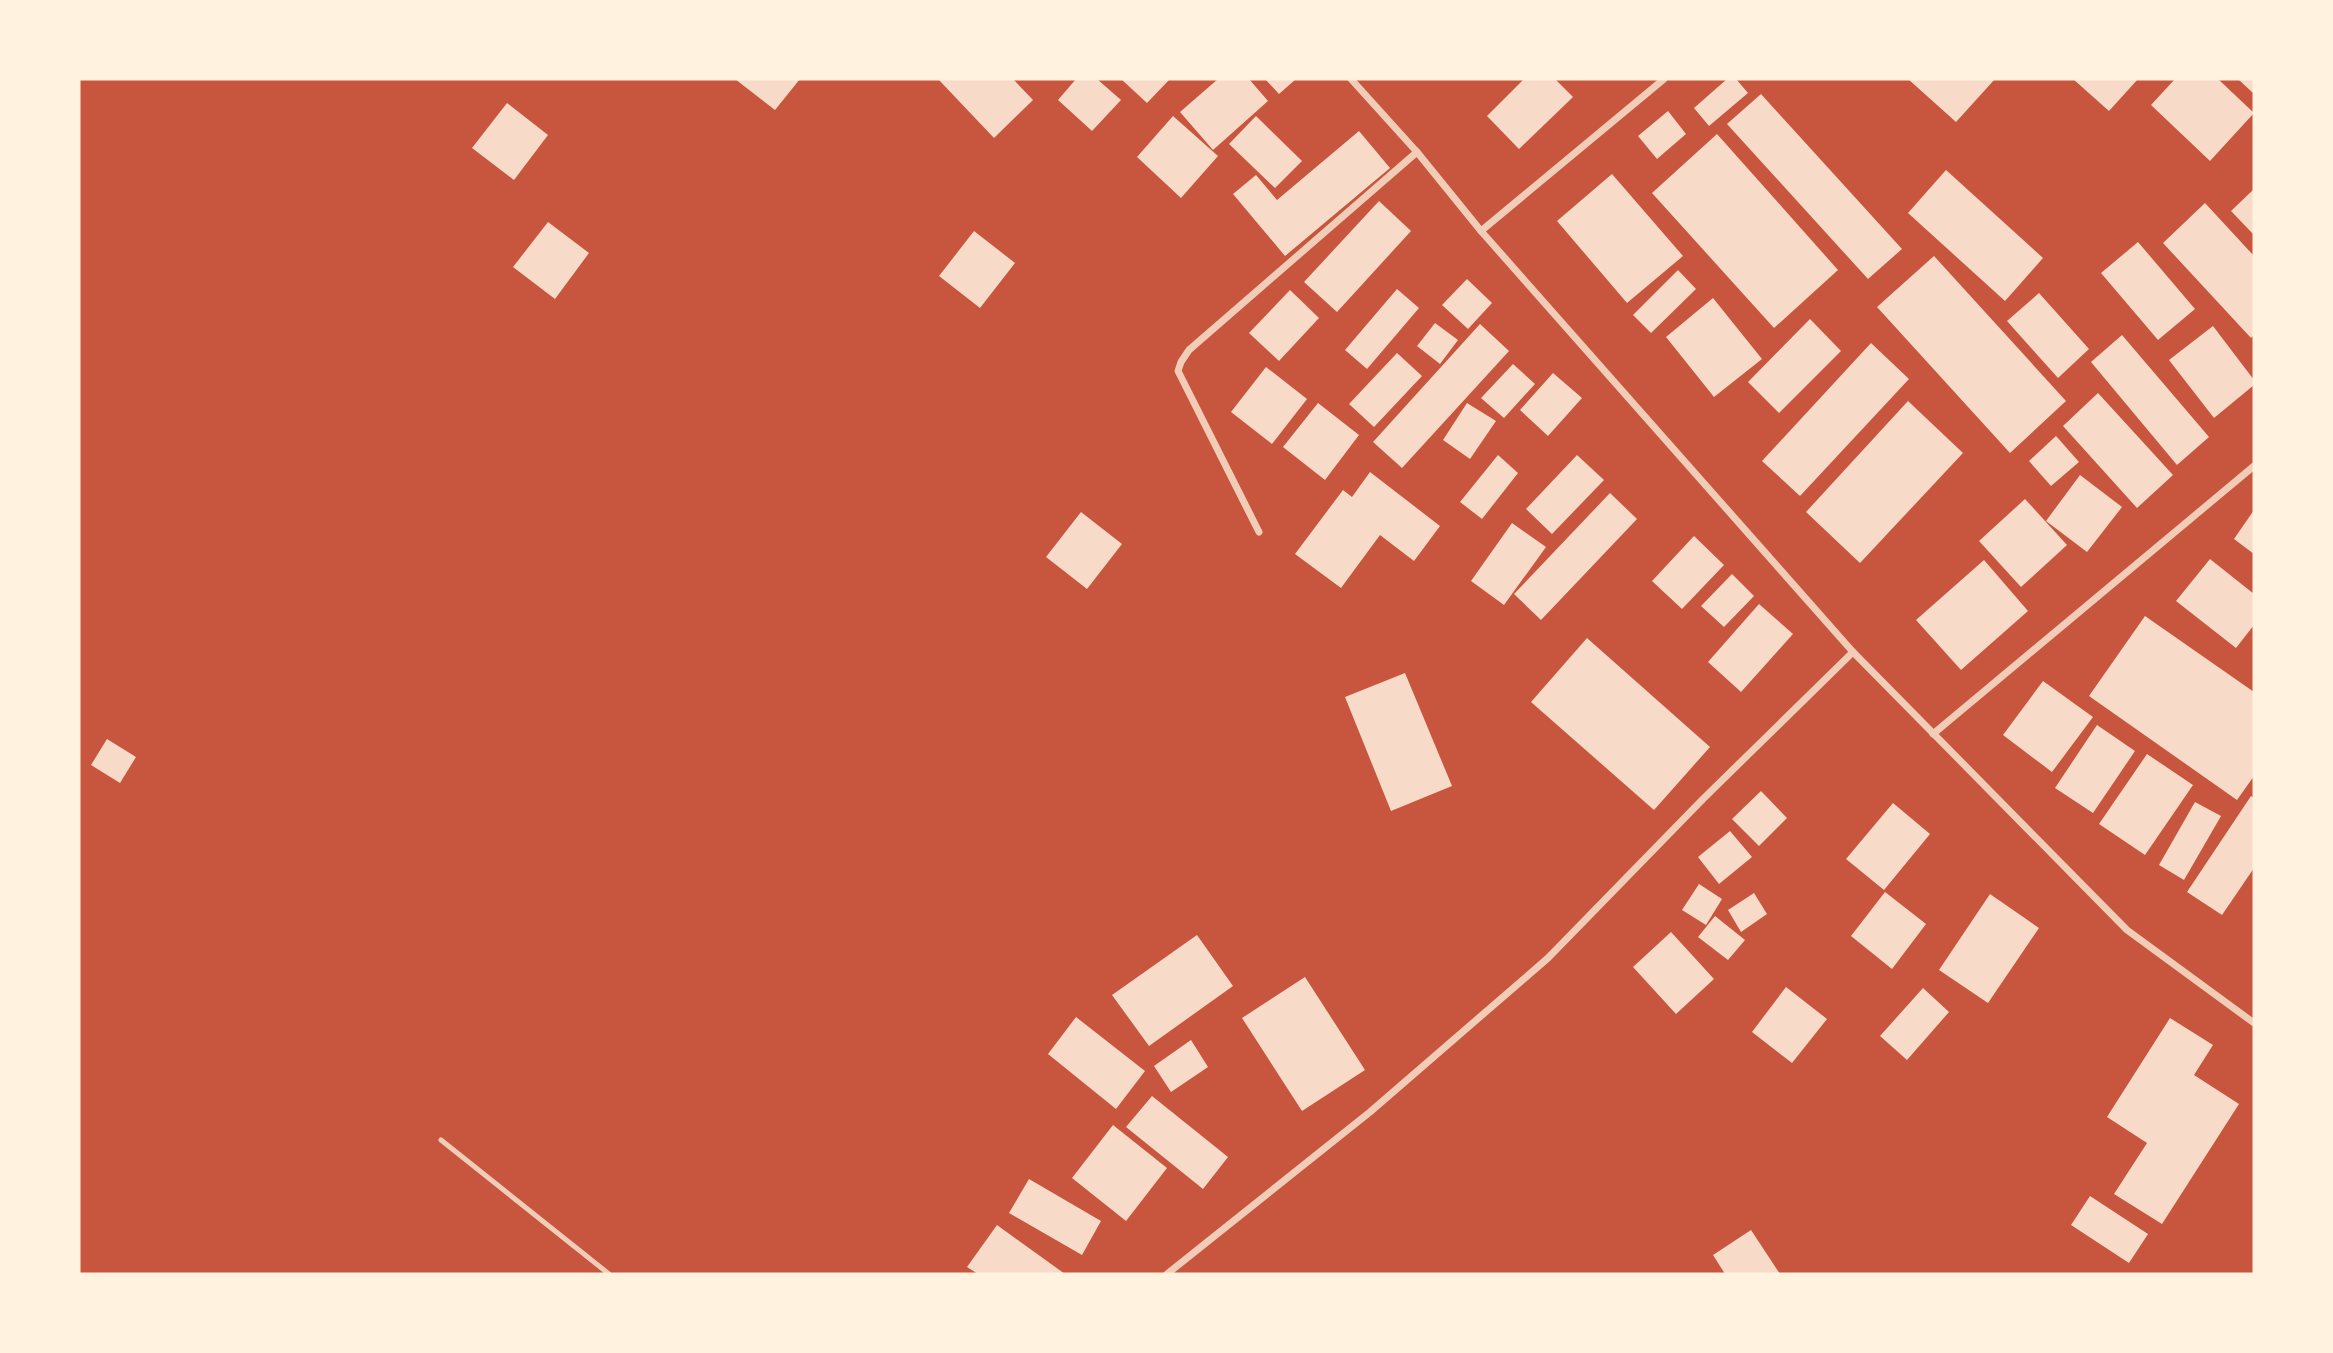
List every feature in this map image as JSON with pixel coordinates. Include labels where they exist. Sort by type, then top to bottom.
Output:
[{"type":"street","points":[[1351,79],[1481,231],[1853,652],[2127,930],[2254,1023]]},
{"type":"street","points":[[1481,231],[1664,79]]},
{"type":"street","points":[[1259,532],[1178,371],[1181,362],[1189,350],[1416,152]]},
{"type":"street","points":[[1933,734],[2254,466]]},
{"type":"street","points":[[1167,1274],[1370,1112],[1548,958],[1853,652]]},
{"type":"lane","points":[[441,1140],[609,1274]]},
{"type":"building","points":[[735,79],[800,79],[775,110]]},
{"type":"building","points":[[938,79],[1013,79],[1033,100],[994,138]]},
{"type":"building","points":[[1076,79],[1097,79],[1121,100],[1092,131],[1058,100]]},
{"type":"building","points":[[1121,79],[1170,79],[1147,103]]},
{"type":"building","points":[[1218,79],[1249,79],[1268,101],[1213,150],[1180,112]]},
{"type":"building","points":[[1265,79],[1296,79],[1279,94]]},
{"type":"building","points":[[1524,79],[1555,79],[1573,97],[1519,149],[1487,116]]},
{"type":"building","points":[[1727,79],[1736,79],[1748,93],[1709,126],[1694,108]]},
{"type":"building","points":[[1908,79],[1995,79],[1956,122]]},
{"type":"building","points":[[2073,79],[2138,79],[2109,111]]},
{"type":"building","points":[[2175,79],[2218,79],[2254,113],[2210,161],[2151,105]]},
{"type":"building","points":[[2238,79],[2254,79],[2254,94]]},
{"type":"building","points":[[1761,94],[1902,249],[1868,279],[1727,124]]},
{"type":"building","points":[[507,103],[548,135],[514,180],[472,148]]},
{"type":"building","points":[[1668,111],[1686,134],[1657,159],[1638,136]]},
{"type":"building","points":[[1173,116],[1218,156],[1181,198],[1137,157]]},
{"type":"building","points":[[1256,116],[1302,161],[1275,188],[1229,144]]},
{"type":"building","points":[[1359,131],[1390,168],[1285,256],[1233,194],[1256,175],[1277,200]]},
{"type":"building","points":[[1717,134],[1838,270],[1774,328],[1652,193]]},
{"type":"building","points":[[1946,170],[2043,258],[2005,301],[1908,213]]},
{"type":"building","points":[[1612,174],[1683,256],[1627,303],[1557,221]]},
{"type":"building","points":[[2254,189],[2254,235],[2231,211]]},
{"type":"building","points":[[1379,201],[1411,231],[1337,312],[1304,282]]},
{"type":"building","points":[[2205,203],[2254,256],[2254,335],[2251,338],[2163,243]]},
{"type":"building","points":[[548,222],[589,253],[555,299],[513,267]]},
{"type":"building","points":[[974,231],[1015,263],[980,308],[939,276]]},
{"type":"building","points":[[2138,242],[2195,309],[2158,340],[2101,273]]},
{"type":"building","points":[[1934,256],[2066,401],[2010,453],[1877,307]]},
{"type":"building","points":[[1678,270],[1696,289],[1651,333],[1633,315]]},
{"type":"building","points":[[1467,279],[1492,303],[1468,329],[1442,305]]},
{"type":"building","points":[[1397,289],[1419,308],[1367,369],[1345,350]]},
{"type":"building","points":[[1290,290],[1319,318],[1279,361],[1249,333]]},
{"type":"building","points":[[2039,293],[2089,349],[2058,378],[2007,321]]},
{"type":"building","points":[[1713,298],[1762,359],[1714,397],[1666,337]]},
{"type":"building","points":[[1810,319],[1841,351],[1779,413],[1748,382]]},
{"type":"building","points":[[1435,323],[1458,340],[1440,364],[1417,346]]},
{"type":"building","points":[[1480,324],[1509,351],[1402,468],[1373,442]]},
{"type":"building","points":[[2213,326],[2254,380],[2254,385],[2214,418],[2169,360]]},
{"type":"building","points":[[2122,335],[2209,437],[2177,465],[2091,362]]},
{"type":"building","points":[[1871,343],[1909,379],[1800,496],[1762,461]]},
{"type":"building","points":[[1397,353],[1422,376],[1374,427],[1349,404]]},
{"type":"building","points":[[1513,364],[1535,384],[1504,418],[1481,398]]},
{"type":"building","points":[[1266,367],[1307,399],[1272,444],[1231,412]]},
{"type":"building","points":[[1553,373],[1582,398],[1548,436],[1520,410]]},
{"type":"building","points":[[2098,393],[2173,475],[2137,508],[2063,426]]},
{"type":"building","points":[[1908,401],[1963,453],[1860,563],[1806,512]]},
{"type":"building","points":[[1318,403],[1359,435],[1325,480],[1283,447]]},
{"type":"building","points":[[1467,403],[1496,421],[1470,459],[1443,440]]},
{"type":"building","points":[[2056,436],[2079,462],[2051,486],[2029,461]]},
{"type":"building","points":[[1498,455],[1518,473],[1482,519],[1460,502]]},
{"type":"building","points":[[1577,455],[1604,480],[1552,534],[1526,509]]},
{"type":"building","points":[[1370,472],[1440,526],[1414,561],[1380,535],[1341,588],[1295,554],[1343,490],[1352,497]]},
{"type":"building","points":[[2080,475],[2122,507],[2087,552],[2046,521]]},
{"type":"building","points":[[1610,493],[1637,519],[1541,620],[1514,594]]},
{"type":"building","points":[[2025,499],[2067,545],[2021,587],[1979,541]]},
{"type":"building","points":[[2254,510],[2254,554],[2234,539]]},
{"type":"building","points":[[1081,512],[1122,544],[1087,589],[1046,557]]},
{"type":"building","points":[[1512,523],[1546,547],[1504,605],[1471,581]]},
{"type":"building","points":[[1694,536],[1724,565],[1682,609],[1652,581]]},
{"type":"building","points":[[2210,559],[2254,594],[2254,625],[2236,648],[2176,601]]},
{"type":"building","points":[[1984,560],[2028,611],[1961,670],[1916,620]]},
{"type":"building","points":[[1732,574],[1754,596],[1724,627],[1701,606]]},
{"type":"building","points":[[1759,604],[1793,634],[1741,692],[1708,662]]},
{"type":"building","points":[[2145,616],[2254,692],[2254,776],[2237,800],[2089,696]]},
{"type":"building","points":[[1587,638],[1710,747],[1654,810],[1531,702]]},
{"type":"building","points":[[1405,673],[1452,786],[1391,811],[1345,697]]},
{"type":"building","points":[[2043,681],[2093,717],[2052,772],[2003,735]]},
{"type":"building","points":[[2097,725],[2135,751],[2093,813],[2055,788]]},
{"type":"building","points":[[107,739],[136,757],[120,783],[91,765]]},
{"type":"building","points":[[2147,754],[2193,785],[2145,855],[2099,824]]},
{"type":"building","points":[[1761,791],[1787,818],[1759,846],[1732,819]]},
{"type":"building","points":[[2251,796],[2254,798],[2254,868],[2222,915],[2187,892]]},
{"type":"building","points":[[2195,802],[2221,816],[2184,880],[2159,865]]},
{"type":"building","points":[[1893,803],[1930,834],[1884,890],[1846,859]]},
{"type":"building","points":[[1730,831],[1752,857],[1719,884],[1698,857]]},
{"type":"building","points":[[1699,884],[1722,899],[1706,925],[1682,910]]},
{"type":"building","points":[[1885,892],[1926,924],[1892,969],[1851,936]]},
{"type":"building","points":[[1754,893],[1767,914],[1741,932],[1728,910]]},
{"type":"building","points":[[1990,894],[2039,928],[1988,1003],[1939,970]]},
{"type":"building","points":[[1715,916],[1745,940],[1728,960],[1698,937]]},
{"type":"building","points":[[1671,932],[1714,979],[1676,1014],[1633,967]]},
{"type":"building","points":[[1197,935],[1233,986],[1149,1046],[1112,995]]},
{"type":"building","points":[[1305,977],[1365,1070],[1302,1111],[1242,1018]]},
{"type":"building","points":[[1786,987],[1827,1019],[1792,1063],[1752,1032]]},
{"type":"building","points":[[1923,988],[1949,1012],[1907,1060],[1880,1036]]},
{"type":"building","points":[[1076,1017],[1145,1071],[1116,1109],[1048,1054]]},
{"type":"building","points":[[2170,1018],[2213,1045],[2194,1075],[2239,1104],[2162,1224],[2114,1194],[2147,1143],[2107,1117]]},
{"type":"building","points":[[1191,1040],[1208,1067],[1171,1092],[1154,1066]]},
{"type":"building","points":[[1152,1096],[1228,1157],[1203,1189],[1126,1127]]},
{"type":"building","points":[[1113,1125],[1167,1168],[1126,1221],[1072,1178]]},
{"type":"building","points":[[1029,1179],[1101,1221],[1082,1255],[1009,1213]]},
{"type":"building","points":[[2090,1196],[2148,1234],[2129,1263],[2071,1225]]},
{"type":"building","points":[[997,1225],[1065,1274],[978,1274],[967,1267]]},
{"type":"building","points":[[1751,1230],[1780,1274],[1725,1274],[1713,1255]]}]
